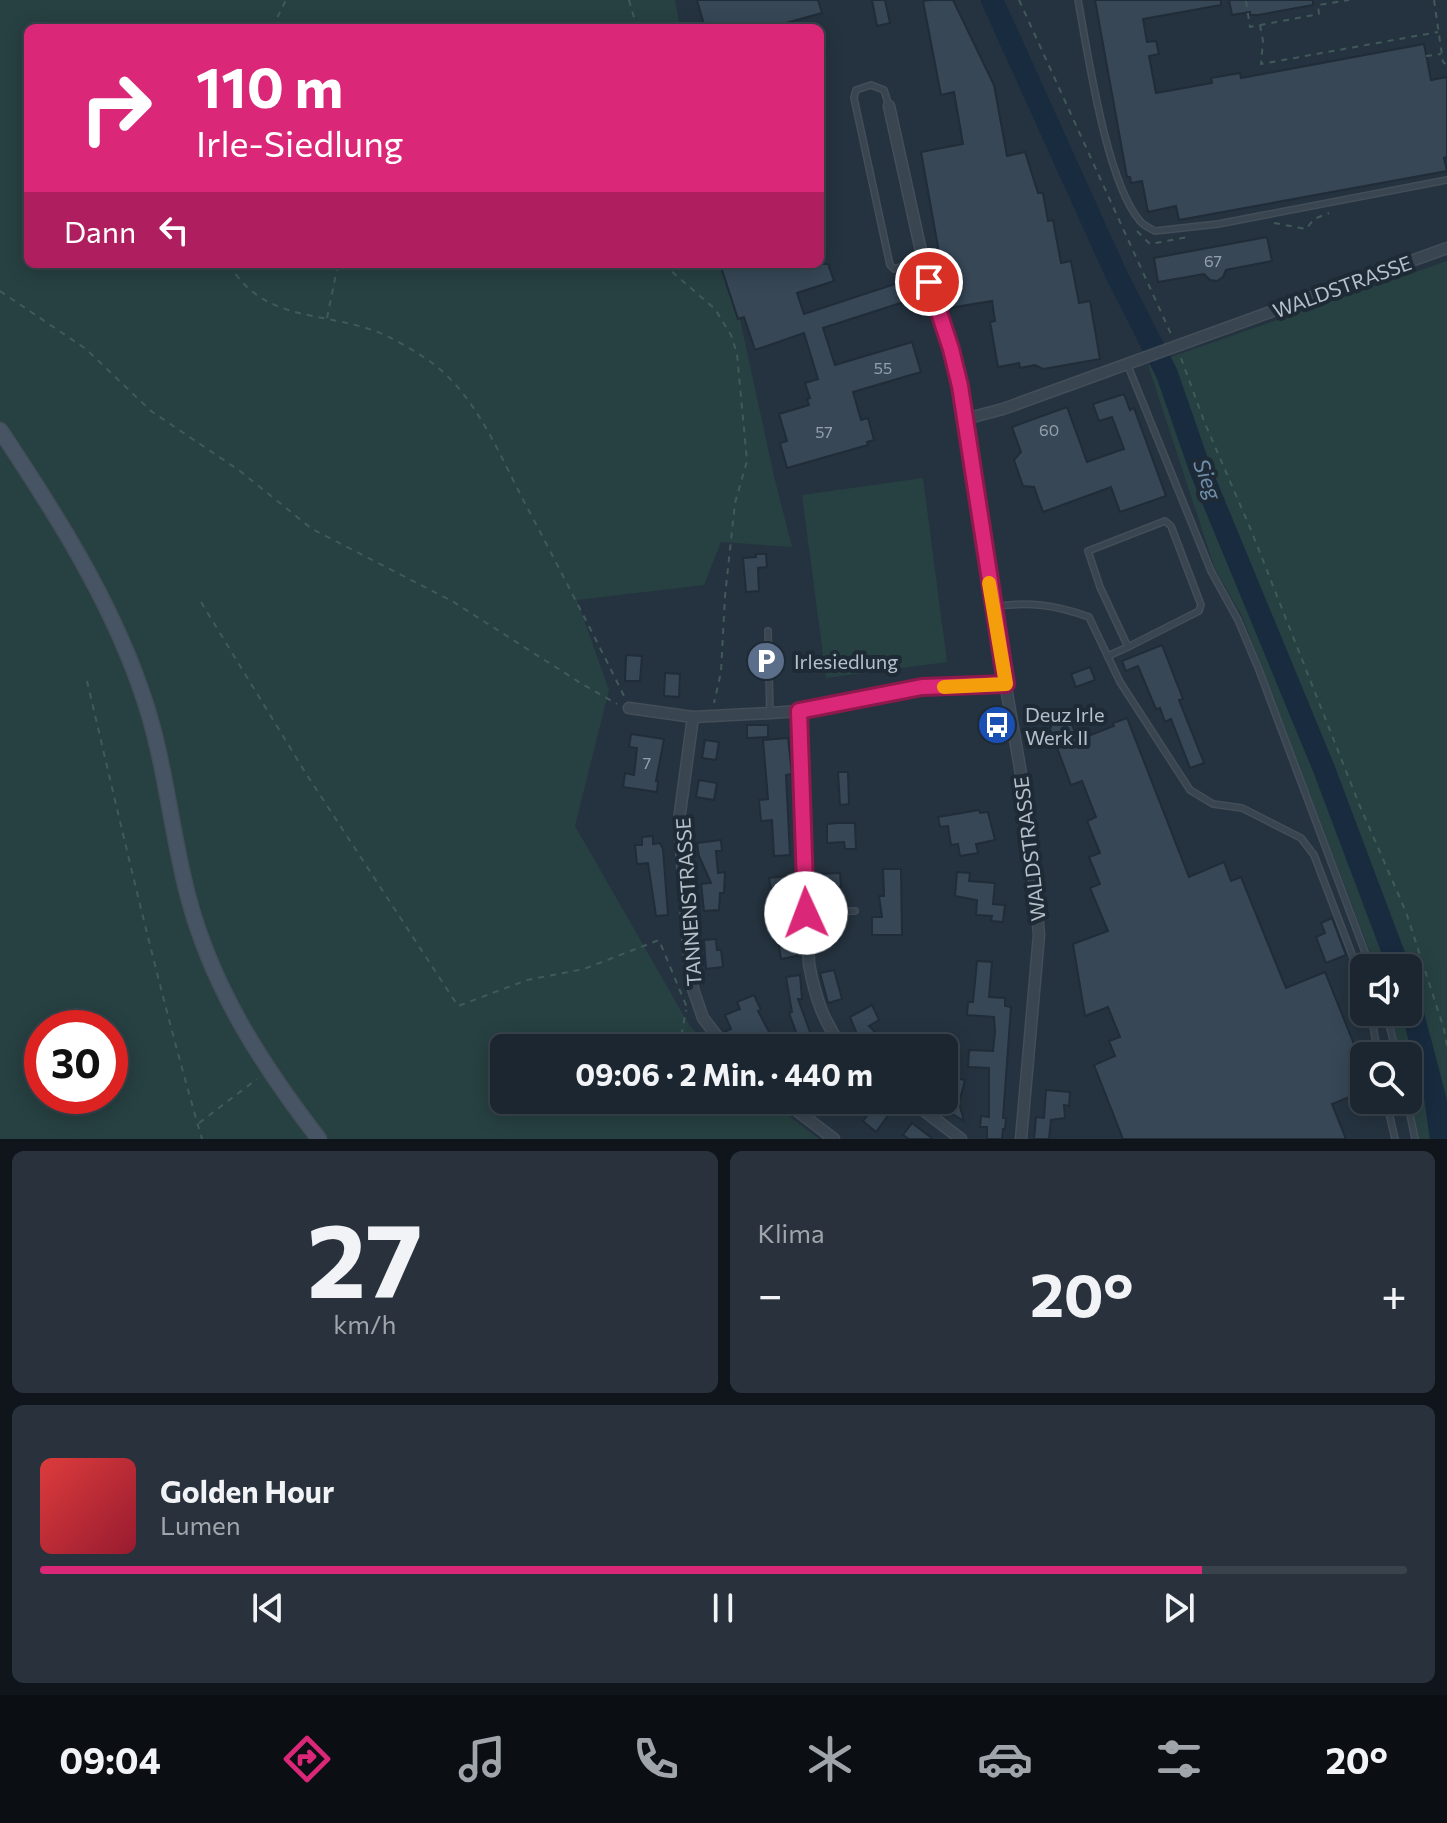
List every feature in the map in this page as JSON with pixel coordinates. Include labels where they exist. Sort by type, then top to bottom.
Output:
[{"type":"main road","points":[[0,430],[90,577],[127,651],[154,734],[181,870],[195,922],[217,981],[268,1071],[319,1139]]},
{"type":"street","name":"WALDSTRASSE","points":[[889,106],[923,260],[951,349],[965,419],[1033,867],[1039,935],[1021,1139]]},
{"type":"street","name":"WALDSTRASSE","points":[[965,419],[1003,409],[1447,248]]},
{"type":"street","points":[[629,708],[693,717],[770,713],[799,711],[922,687],[1006,684]]},
{"type":"street","points":[[799,711],[806,913],[815,999],[833,1034]]},
{"type":"street","name":"TANNENSTRASSE","points":[[693,717],[679,820],[693,989],[703,1018],[715,1034]]},
{"type":"street","points":[[801,1114],[834,1139]]},
{"type":"street","points":[[928,1114],[961,1139]]},
{"type":"lane","points":[[1078,0],[1090,68],[1120,184],[1139,220],[1155,231],[1234,221],[1447,180]]},
{"type":"lane","points":[[889,106],[884,90],[871,85],[856,90],[854,98],[890,265],[894,269],[923,260]]},
{"type":"lane","points":[[1127,365],[1211,571],[1238,620],[1259,670],[1366,954]]},
{"type":"lane","points":[[1108,656],[1128,647],[1199,611],[1201,605],[1171,526],[1165,521],[1088,551],[1100,587],[1128,647]]},
{"type":"lane","points":[[992,607],[1022,602],[1060,607],[1089,617],[1120,682],[1190,790],[1213,804],[1242,808],[1301,838],[1314,855],[1352,954]]},
{"type":"lane","points":[[768,631],[770,713]]},
{"type":"lane","points":[[806,913],[855,911]]},
{"type":"lane","points":[[1389,1114],[1395,1139]]},
{"type":"lane","points":[[1410,1114],[1415,1139]]},
{"type":"path","points":[[274,24],[286,0]]},
{"type":"path","points":[[629,0],[636,24]]},
{"type":"path","points":[[1019,0],[1251,530],[1359,804],[1406,912],[1447,1046]]},
{"type":"path","points":[[1246,1],[1250,27],[1319,14],[1318,5],[1349,0]]},
{"type":"path","points":[[1434,0],[1443,62],[1447,65]]},
{"type":"path","points":[[1260,25],[1263,41],[1261,64],[1438,32]]},
{"type":"path","points":[[1426,56],[1442,54]]},
{"type":"path","points":[[1266,224],[1306,229],[1314,219],[1331,212]]},
{"type":"path","points":[[1132,225],[1150,244],[1190,237]]},
{"type":"path","points":[[231,268],[236,277],[262,299],[288,312],[374,330],[431,362],[473,405],[589,624],[629,708]]},
{"type":"path","points":[[327,320],[337,268]]},
{"type":"path","points":[[668,268],[715,309],[731,335],[737,354],[744,417],[747,461],[735,503],[721,672],[711,716]]},
{"type":"path","points":[[0,291],[86,349],[151,411],[240,471],[312,529],[452,601],[582,684],[629,708]]},
{"type":"path","points":[[201,602],[305,772],[458,1006],[527,980],[584,969],[659,940],[686,1009],[679,1034]]},
{"type":"path","points":[[87,681],[123,840],[202,1139]]},
{"type":"path","points":[[686,1009],[703,1018]]},
{"type":"path","points":[[198,1124],[268,1071]]},
{"type":"green space","points":[[0,0],[675,0],[679,24],[24,24],[24,268],[729,268],[792,547],[721,542],[704,585],[577,600],[609,690],[575,826],[697,1034],[490,1034],[490,1114],[786,1114],[819,1139],[0,1139]]},
{"type":"green space","points":[[1447,261],[1447,1139],[1417,1139],[1412,1114],[1422,1114],[1422,1042],[1397,1042],[1394,1026],[1422,1026],[1422,954],[1371,954],[1242,616],[1215,569],[1148,365]]},
{"type":"green space","points":[[923,478],[947,662],[826,678],[802,495]]},
{"type":"building","points":[[697,0],[818,0],[822,13],[782,24],[704,24]]},
{"type":"building","points":[[872,0],[885,0],[890,23],[877,26]]},
{"type":"building","points":[[953,0],[994,85],[1007,156],[1025,152],[1038,193],[1043,193],[1048,221],[1053,220],[1061,263],[1071,261],[1079,303],[1090,301],[1100,359],[1043,369],[1035,365],[1020,368],[1019,363],[998,367],[990,322],[995,321],[992,301],[949,308],[921,152],[963,144],[954,92],[941,95],[923,1]]},
{"type":"building","points":[[1095,0],[1221,0],[1221,5],[1143,19],[1147,42],[1156,41],[1159,54],[1149,56],[1156,93],[1212,83],[1211,78],[1240,73],[1241,78],[1424,44],[1431,80],[1447,77],[1447,157],[1444,158],[1447,171],[1179,220],[1176,206],[1148,212],[1142,181],[1131,183],[1130,177],[1127,177]]},
{"type":"building","points":[[1229,0],[1313,0],[1313,5],[1258,15],[1250,15],[1250,12],[1232,15]]},
{"type":"building","points":[[1267,237],[1272,261],[1226,270],[1217,281],[1210,280],[1204,274],[1158,282],[1154,258]]},
{"type":"building","points":[[824,264],[828,264],[834,281],[797,293],[804,314],[907,280],[913,299],[823,328],[835,365],[912,342],[921,372],[853,392],[861,420],[868,418],[874,440],[867,442],[868,445],[787,468],[780,443],[787,441],[779,414],[809,405],[805,383],[818,379],[804,333],[755,350],[744,317],[738,319],[721,268],[824,268]]},
{"type":"building","points":[[1124,394],[1130,410],[1134,408],[1166,496],[1120,512],[1111,487],[1043,512],[1034,487],[1023,486],[1014,460],[1021,452],[1012,427],[1067,407],[1087,462],[1124,449],[1112,417],[1099,421],[1093,404]]},
{"type":"building","points":[[756,554],[766,554],[767,567],[758,568],[759,591],[746,592],[743,558],[756,557]]},
{"type":"building","points":[[1162,645],[1183,699],[1179,700],[1204,763],[1190,768],[1171,719],[1165,722],[1160,708],[1156,709],[1138,666],[1126,671],[1122,661]]},
{"type":"building","points":[[626,655],[642,656],[640,681],[625,681]]},
{"type":"building","points":[[1090,667],[1095,680],[1076,687],[1071,674]]},
{"type":"building","points":[[665,673],[680,674],[679,697],[664,696]]},
{"type":"building","points":[[1069,717],[1078,740],[1127,718],[1189,877],[1224,862],[1231,881],[1241,877],[1286,988],[1325,972],[1353,1042],[1350,1042],[1350,1097],[1332,1104],[1346,1139],[1123,1139],[1094,1065],[1115,1056],[1109,1041],[1120,1037],[1108,1007],[1085,1016],[1073,944],[1108,931],[1090,888],[1100,884],[1089,857],[1100,853],[1087,821],[1096,817],[1082,781],[1071,785],[1050,729],[1052,723]]},
{"type":"building","points":[[747,725],[768,725],[768,737],[747,738]]},
{"type":"building","points":[[631,734],[664,739],[656,781],[657,792],[623,787],[625,773],[634,775],[637,748],[629,747]]},
{"type":"building","points":[[788,738],[792,774],[786,775],[790,855],[774,856],[772,820],[761,821],[759,800],[768,799],[763,740]]},
{"type":"building","points":[[705,740],[719,742],[716,760],[702,758]]},
{"type":"building","points":[[838,772],[848,772],[849,804],[840,805]]},
{"type":"building","points":[[699,780],[717,783],[714,800],[696,797]]},
{"type":"building","points":[[979,810],[980,813],[988,812],[995,840],[976,844],[978,853],[960,856],[958,844],[951,845],[948,826],[940,827],[938,817]]},
{"type":"building","points":[[855,823],[856,849],[845,849],[844,842],[827,843],[827,824]]},
{"type":"building","points":[[653,836],[653,844],[660,843],[663,849],[668,915],[656,916],[648,863],[637,864],[635,845],[642,845],[642,837]]},
{"type":"building","points":[[721,840],[722,851],[716,851],[718,873],[725,872],[724,893],[720,893],[719,910],[704,911],[701,884],[711,883],[699,856],[697,843]]},
{"type":"building","points":[[883,869],[901,869],[902,935],[872,935],[872,917],[882,917],[879,896],[884,896]]},
{"type":"building","points":[[957,872],[970,873],[969,881],[995,883],[993,904],[1005,905],[1003,922],[991,921],[992,916],[976,915],[977,900],[955,896]]},
{"type":"building","points":[[840,873],[841,887],[832,887],[832,893],[818,894],[817,874]]},
{"type":"building","points":[[786,876],[790,907],[779,909],[777,894],[772,895],[769,878]]},
{"type":"building","points":[[1332,918],[1346,955],[1326,963],[1316,937],[1325,933],[1321,923]]},
{"type":"building","points":[[837,922],[839,939],[823,940],[821,923]]},
{"type":"building","points":[[793,930],[797,956],[781,959],[777,932]]},
{"type":"building","points":[[716,939],[723,967],[706,969],[704,940]]},
{"type":"building","points":[[977,961],[992,962],[989,997],[1005,998],[1005,1006],[1011,1007],[1003,1118],[1006,1118],[1002,1139],[987,1139],[987,1127],[980,1127],[981,1116],[989,1117],[989,1068],[968,1067],[969,1050],[993,1051],[995,1032],[994,1017],[967,1015],[968,1002],[973,1002]]},
{"type":"building","points":[[834,970],[842,999],[828,1003],[820,973]]},
{"type":"building","points":[[800,975],[802,999],[798,999],[812,1034],[797,1034],[789,1013],[792,1012],[786,977]]},
{"type":"building","points":[[754,995],[761,1010],[758,1011],[770,1034],[725,1034],[724,1032],[731,1029],[725,1015],[740,1009],[737,1002]]},
{"type":"building","points":[[872,1005],[879,1020],[869,1026],[877,1034],[857,1034],[850,1017]]},
{"type":"building","points":[[958,1079],[965,1080],[959,1103],[964,1121],[952,1114],[958,1114]]},
{"type":"building","points":[[1046,1090],[1070,1092],[1069,1106],[1064,1105],[1065,1118],[1051,1120],[1049,1139],[1034,1139],[1036,1117],[1044,1118]]},
{"type":"building","points":[[868,1114],[889,1114],[876,1132],[863,1121]]},
{"type":"building","points":[[912,1123],[933,1139],[909,1139],[903,1135]]},
{"type":"waterway","name":"Sieg","points":[[992,0],[1117,276],[1167,374],[1200,469],[1324,769],[1394,954]]},
{"type":"waterway","name":"Sieg","points":[[1416,1026],[1435,1097],[1441,1139]]},
{"type":"slow traffic","points":[[944,687],[1006,684],[989,583]]},
{"type":"place","name":"Irlesiedlung","points":[[766,661]]},
{"type":"place","name":"Deuz Irle Werk II","points":[[997,725]]},
{"type":"route","points":[[806,913],[799,711],[922,687],[1006,684],[960,386],[929,282]]}]
